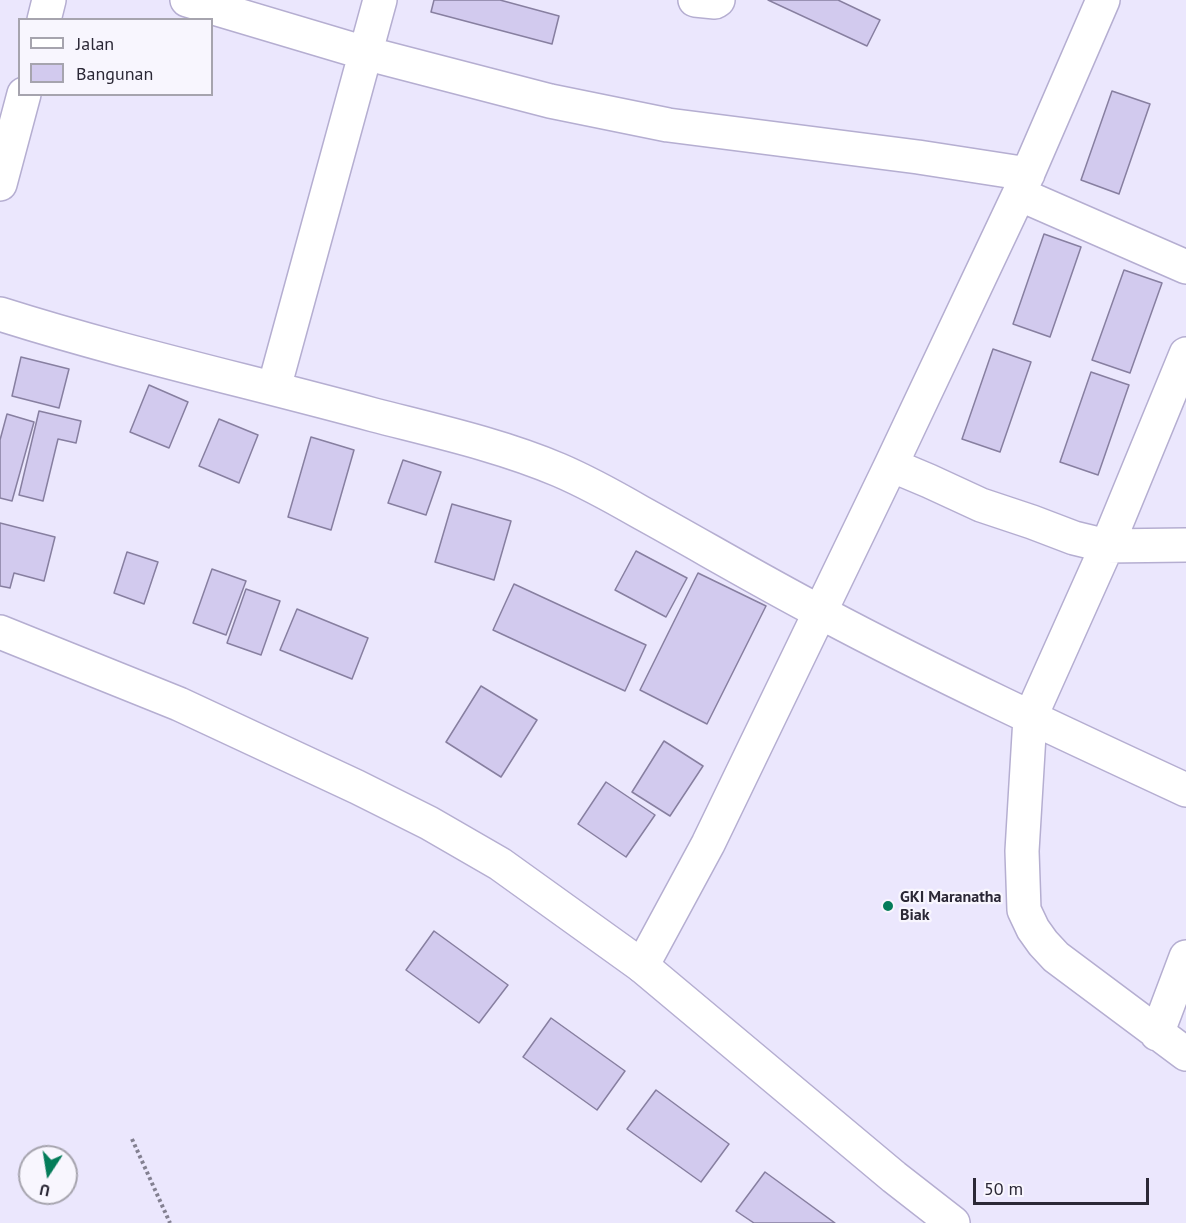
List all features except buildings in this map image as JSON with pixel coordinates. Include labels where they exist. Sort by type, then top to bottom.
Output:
[{"type":"street","points":[[44,18],[49,0]]},
{"type":"street","points":[[187,0],[365,53],[550,101],[668,125],[918,157],[1023,184],[1186,267]]},
{"type":"street","points":[[274,388],[380,0]]},
{"type":"street","points":[[695,0],[715,2],[718,0]]},
{"type":"street","points":[[642,966],[708,844],[891,465],[1023,184],[1103,0]]},
{"type":"street","points":[[0,184],[23,96]]},
{"type":"street","points":[[0,314],[70,336],[483,444],[562,471],[820,612],[1030,718],[1186,790]]},
{"type":"street","points":[[1186,354],[1107,546],[1030,718],[1022,851],[1024,910],[1042,943],[1056,957],[1186,1054]]},
{"type":"street","points":[[891,465],[981,505],[1074,538],[1107,546],[1186,545]]},
{"type":"street","points":[[0,632],[179,704],[357,787],[429,823],[500,864],[642,966],[894,1178],[953,1223]]},
{"type":"street","points":[[1157,1034],[1186,957]]},
{"type":"path","points":[[132,1139],[170,1223]]},
{"type":"place","name":"GKI Maranatha Biak","points":[[888,906]]}]
